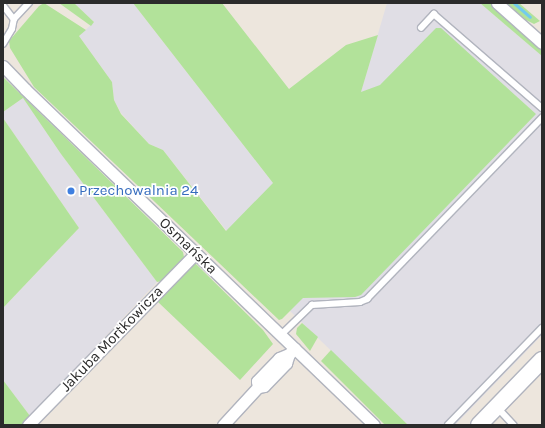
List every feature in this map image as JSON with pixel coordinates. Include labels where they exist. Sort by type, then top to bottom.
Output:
[{"type":"street","points":[[497,3],[539,39]]},
{"type":"street","name":"Osmańska","points":[[3,66],[281,335],[292,351],[374,425]]},
{"type":"street","name":"Jakuba Mortkowicza","points":[[28,425],[196,253]]},
{"type":"street","points":[[223,425],[258,387],[264,386],[286,363],[292,351]]},
{"type":"street","points":[[479,425],[542,361]]},
{"type":"lane","points":[[3,44],[12,29],[14,20],[29,3]]},
{"type":"lane","points":[[3,5],[14,20]]},
{"type":"lane","points":[[421,28],[434,14],[542,108]]},
{"type":"lane","points":[[281,335],[312,305],[360,302],[367,299],[542,118]]},
{"type":"lane","points":[[448,425],[542,328]]},
{"type":"lane","points":[[497,407],[514,425]]},
{"type":"shaded area","points":[[74,3],[133,3],[273,183],[361,92],[387,3],[480,3],[542,56],[542,335],[455,425],[408,425],[290,311],[163,150],[149,144],[121,113],[114,100],[112,82],[79,36],[94,22]]},
{"type":"shaded area","points":[[23,98],[61,154],[157,282],[30,416],[3,380],[3,308],[79,228],[3,118],[3,112]]},
{"type":"green space","points":[[44,3],[86,30],[79,36],[112,82],[114,100],[121,114],[149,144],[163,150],[226,231],[273,183],[133,3],[222,3],[289,89],[346,45],[378,35],[361,92],[380,85],[436,28],[441,28],[536,114],[361,295],[355,297],[303,298],[282,319],[279,320],[34,87],[10,48],[9,41],[39,6]]},
{"type":"green space","points":[[59,3],[74,3],[94,22],[91,26]]},
{"type":"green space","points":[[480,3],[490,3],[542,51],[542,56]]},
{"type":"green space","points":[[505,3],[519,3],[540,21],[534,24],[526,20]]},
{"type":"green space","points":[[3,77],[183,252],[184,257],[162,281],[157,282],[61,154],[23,98],[3,112]]},
{"type":"green space","points":[[3,118],[79,228],[3,308]]},
{"type":"green space","points":[[193,264],[196,264],[263,330],[273,344],[240,380],[158,302],[168,290],[166,289]]},
{"type":"green space","points":[[302,323],[318,337],[310,351],[296,334],[297,328]]},
{"type":"green space","points":[[331,350],[408,425],[385,425],[321,361]]},
{"type":"green space","points":[[3,380],[30,416],[22,425],[3,425]]},
{"type":"waterway","points":[[514,3],[530,17]]},
{"type":"place","name":"Przechowalnia 24","points":[[71,191]]}]
